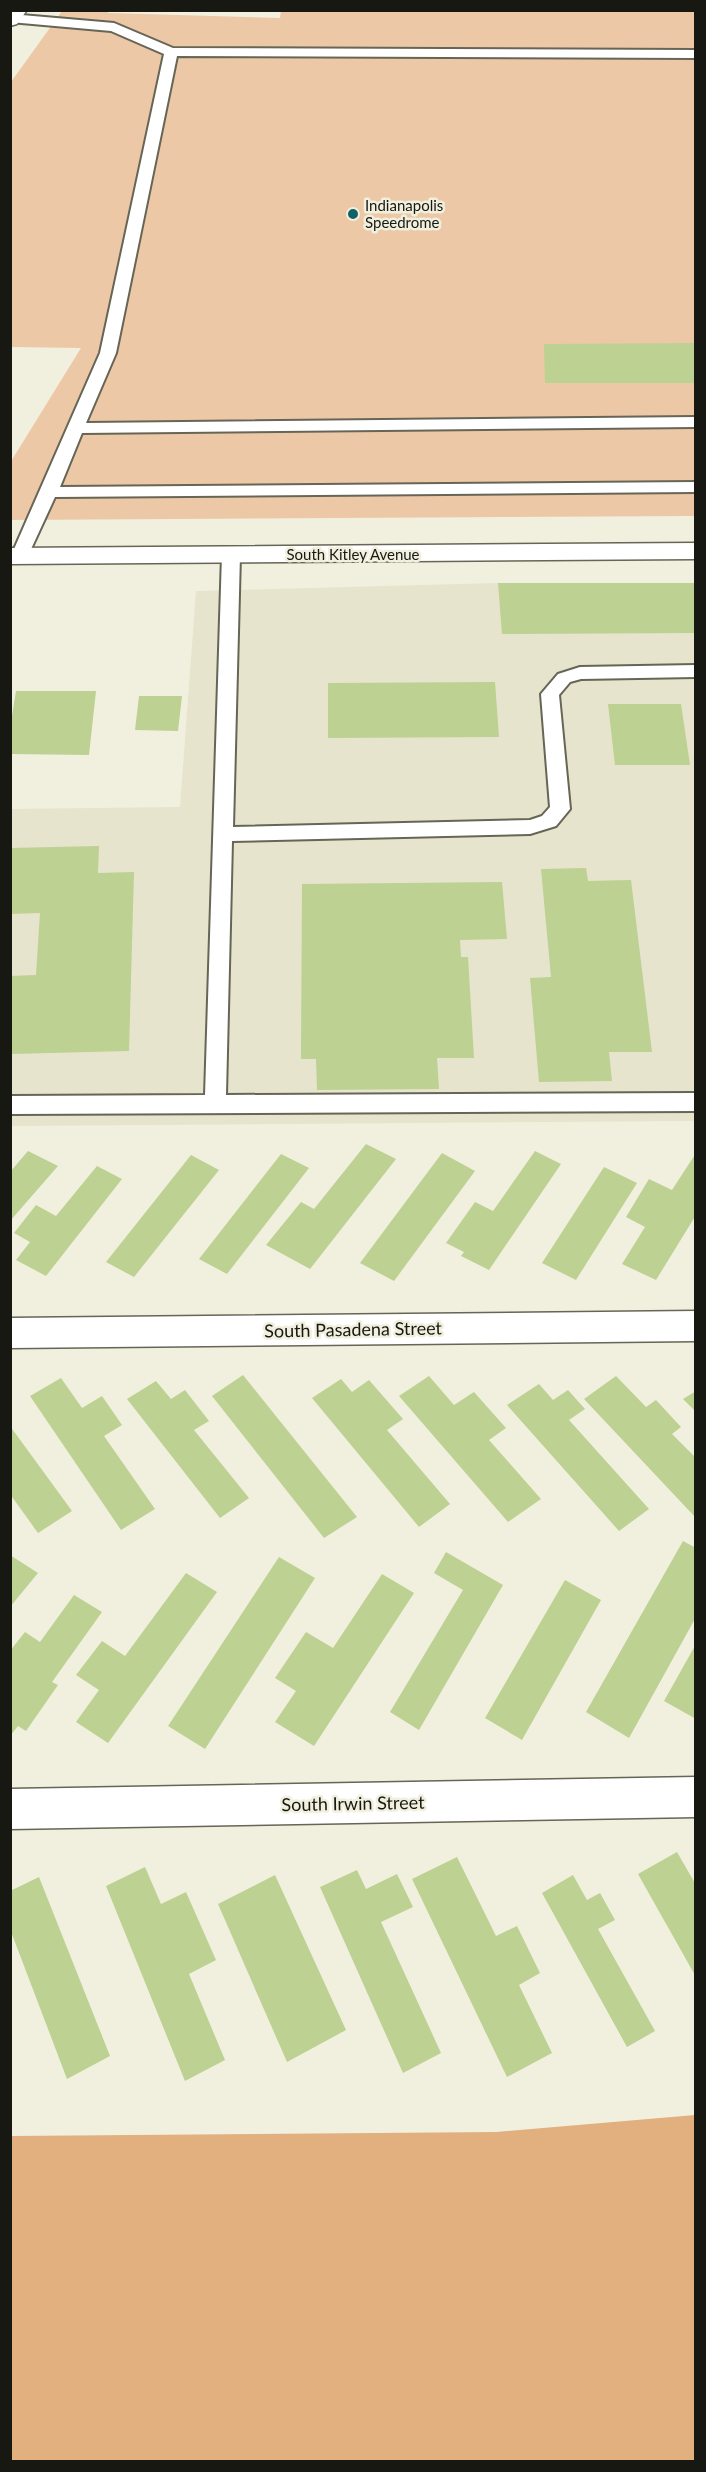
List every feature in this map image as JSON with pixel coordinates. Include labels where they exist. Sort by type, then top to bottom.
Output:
[{"type":"street","name":"South Kitley Avenue","points":[[16,556],[696,551]]},
{"type":"street","name":"South Pasadena Street","points":[[10,1333],[696,1326]]},
{"type":"street","name":"South Irwin Street","points":[[10,1809],[696,1797]]},
{"type":"lane","points":[[13,17],[114,27],[171,52],[696,54]]},
{"type":"lane","points":[[16,556],[49,492],[108,353],[171,52]]},
{"type":"lane","points":[[75,428],[696,422]]},
{"type":"lane","points":[[49,492],[696,487]]},
{"type":"lane","points":[[215,1103],[231,555]]},
{"type":"lane","points":[[223,834],[530,827],[549,821],[560,809],[549,694],[564,678],[580,673],[696,670]]},
{"type":"lane","points":[[10,1105],[696,1102]]},
{"type":"shaded area","name":"Indianapolis Speedrome","points":[[103,10],[109,13],[280,18],[281,10],[695,11],[695,516],[11,520],[10,463],[81,348],[11,347],[11,82],[62,11]]},
{"type":"shaded area","points":[[498,583],[695,583],[695,1121],[11,1126],[10,809],[180,807],[196,591]]},
{"type":"shaded area","points":[[695,2115],[695,2461],[11,2461],[11,2136],[496,2132]]},
{"type":"building","points":[[696,343],[696,383],[545,383],[544,344]]},
{"type":"building","points":[[498,583],[696,583],[696,633],[502,634]]},
{"type":"building","points":[[495,682],[499,737],[328,738],[328,683]]},
{"type":"building","points":[[16,691],[96,691],[89,755],[10,754],[10,728]]},
{"type":"building","points":[[139,696],[182,696],[178,731],[135,730]]},
{"type":"building","points":[[608,704],[681,704],[690,765],[615,765]]},
{"type":"building","points":[[99,846],[98,873],[134,872],[129,1051],[10,1054],[10,976],[36,975],[40,913],[10,914],[10,848]]},
{"type":"building","points":[[586,868],[588,881],[631,880],[652,1052],[609,1052],[612,1081],[539,1082],[530,978],[551,977],[541,869]]},
{"type":"building","points":[[502,882],[507,939],[460,940],[461,957],[468,957],[474,1058],[437,1058],[439,1089],[317,1090],[316,1059],[301,1059],[302,884]]},
{"type":"building","points":[[366,1144],[396,1159],[310,1269],[266,1245],[301,1202],[314,1209]]},
{"type":"building","points":[[28,1151],[58,1166],[10,1221],[10,1172]]},
{"type":"building","points":[[535,1151],[561,1164],[489,1270],[461,1256],[464,1252],[446,1243],[475,1202],[493,1211]]},
{"type":"building","points":[[442,1153],[475,1171],[394,1281],[360,1263]]},
{"type":"building","points":[[696,1153],[696,1215],[656,1280],[622,1264],[645,1227],[626,1217],[649,1179],[672,1190]]},
{"type":"building","points":[[281,1154],[309,1168],[227,1274],[199,1259]]},
{"type":"building","points":[[191,1155],[219,1170],[134,1277],[106,1262]]},
{"type":"building","points":[[97,1166],[122,1179],[46,1276],[16,1260],[30,1242],[14,1233],[36,1205],[56,1216]]},
{"type":"building","points":[[604,1167],[637,1183],[576,1280],[542,1263]]},
{"type":"building","points":[[243,1375],[357,1517],[324,1538],[212,1396]]},
{"type":"building","points":[[429,1376],[454,1405],[474,1392],[506,1428],[489,1440],[541,1499],[508,1522],[399,1396]]},
{"type":"building","points":[[616,1376],[646,1407],[656,1400],[681,1427],[672,1434],[696,1458],[696,1518],[584,1399]]},
{"type":"building","points":[[61,1378],[82,1408],[102,1396],[122,1425],[104,1436],[155,1509],[121,1530],[30,1396]]},
{"type":"building","points":[[341,1379],[352,1392],[369,1380],[403,1419],[387,1430],[450,1504],[419,1527],[312,1398]]},
{"type":"building","points":[[156,1381],[171,1399],[185,1390],[209,1421],[194,1430],[249,1498],[220,1518],[127,1399]]},
{"type":"building","points":[[539,1384],[553,1400],[568,1390],[585,1409],[569,1420],[649,1509],[619,1531],[507,1405]]},
{"type":"building","points":[[696,1391],[696,1412],[683,1399]]},
{"type":"building","points":[[10,1426],[72,1511],[38,1533],[10,1494]]},
{"type":"building","points":[[683,1541],[696,1548],[696,1617],[629,1738],[586,1712]]},
{"type":"building","points":[[446,1552],[503,1585],[419,1730],[390,1712],[463,1590],[434,1573]]},
{"type":"building","points":[[10,1555],[38,1573],[10,1607]]},
{"type":"building","points":[[279,1557],[315,1578],[205,1749],[168,1726]]},
{"type":"building","points":[[186,1573],[217,1592],[108,1743],[76,1722],[99,1690],[76,1675],[102,1641],[125,1656]]},
{"type":"building","points":[[382,1574],[414,1593],[314,1746],[275,1722],[296,1691],[275,1678],[306,1632],[333,1648]]},
{"type":"building","points":[[565,1580],[601,1600],[522,1740],[485,1718]]},
{"type":"building","points":[[74,1595],[102,1612],[52,1682],[58,1685],[26,1731],[18,1726],[10,1736],[10,1651],[25,1632],[40,1642]]},
{"type":"building","points":[[696,1644],[696,1719],[664,1701]]},
{"type":"building","points":[[677,1852],[696,1885],[696,1977],[638,1874]]},
{"type":"building","points":[[457,1857],[496,1936],[517,1926],[540,1973],[519,1985],[552,2053],[507,2077],[412,1879]]},
{"type":"building","points":[[145,1867],[161,1904],[186,1892],[216,1960],[189,1974],[225,2060],[185,2081],[106,1886]]},
{"type":"building","points":[[357,1870],[366,1889],[397,1874],[413,1907],[381,1922],[441,2053],[403,2073],[320,1887]]},
{"type":"building","points":[[275,1875],[346,2030],[287,2062],[218,1904]]},
{"type":"building","points":[[573,1875],[587,1900],[600,1893],[615,1920],[598,1929],[655,2031],[627,2047],[542,1893]]},
{"type":"building","points":[[39,1877],[110,2056],[67,2079],[10,1929],[10,1891]]},
{"type":"place","name":"Indianapolis Speedrome","points":[[353,214]]}]
